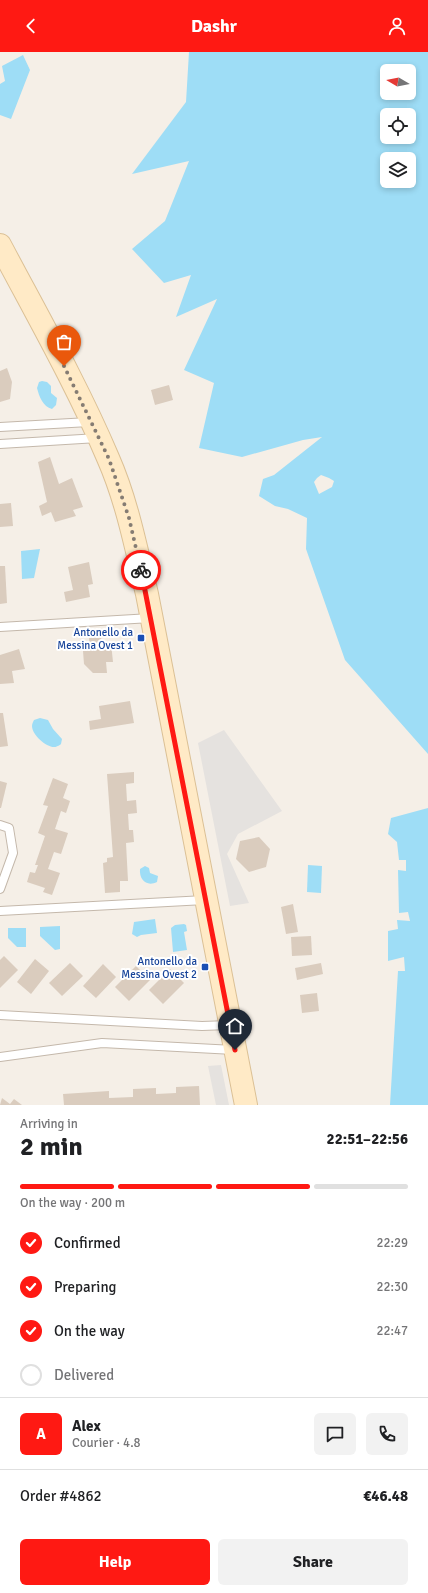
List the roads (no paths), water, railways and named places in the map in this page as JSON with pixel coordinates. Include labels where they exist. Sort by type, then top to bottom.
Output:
[{"type":"main road","points":[[0,245],[109,459],[129,518],[151,618],[246,1105]]},
{"type":"lane","points":[[0,427],[95,430]]},
{"type":"lane","points":[[0,444],[95,430]]},
{"type":"lane","points":[[0,627],[124,621],[151,618]]},
{"type":"lane","points":[[0,825],[9,828],[13,853],[0,889]]},
{"type":"lane","points":[[0,911],[206,900]]},
{"type":"lane","points":[[0,1015],[202,1026],[230,1025]]},
{"type":"lane","points":[[0,1057],[102,1043],[235,1050]]},
{"type":"water","points":[[189,52],[428,52],[428,754],[345,660],[306,549],[307,518],[288,509],[275,506],[259,496],[263,479],[274,475],[322,437],[303,440],[242,457],[199,448],[214,383],[184,370],[217,299],[176,317],[191,275],[164,283],[132,249],[165,221],[189,161],[132,174],[186,102]],"holes":[[[321,475],[334,481],[332,487],[319,494],[314,482]]]},
{"type":"water","points":[[23,55],[30,70],[11,119],[0,115],[0,84],[5,81],[2,66]]},
{"type":"water","points":[[39,382],[47,382],[51,386],[51,393],[57,398],[56,405],[52,409],[44,404],[39,394],[37,388]]},
{"type":"water","points":[[40,549],[34,578],[22,579],[21,551]]},
{"type":"water","points":[[40,718],[48,720],[53,729],[62,739],[61,744],[56,747],[52,747],[37,737],[34,733],[32,725],[34,720]]},
{"type":"water","points":[[428,808],[428,1105],[390,1105],[398,971],[405,971],[404,957],[388,961],[388,931],[398,929],[397,920],[410,921],[408,912],[399,913],[398,870],[406,871],[406,860],[399,860],[397,842],[388,834],[391,818]]},
{"type":"water","points":[[308,865],[322,866],[321,893],[307,892]]},
{"type":"water","points":[[145,866],[149,868],[150,873],[158,876],[157,882],[150,884],[144,882],[140,869]]},
{"type":"water","points":[[155,919],[157,933],[137,937],[132,934],[134,922]]},
{"type":"water","points":[[175,925],[186,925],[187,931],[184,932],[187,950],[173,952],[171,928]]},
{"type":"water","points":[[60,926],[60,949],[55,950],[40,936],[40,927]]},
{"type":"water","points":[[8,928],[26,928],[26,947],[17,947],[8,938]]},
{"type":"place","name":"Antonello da Messina Ovest 1","points":[[141,638]]},
{"type":"place","name":"Antonello da Messina Ovest 2","points":[[205,967]]}]
